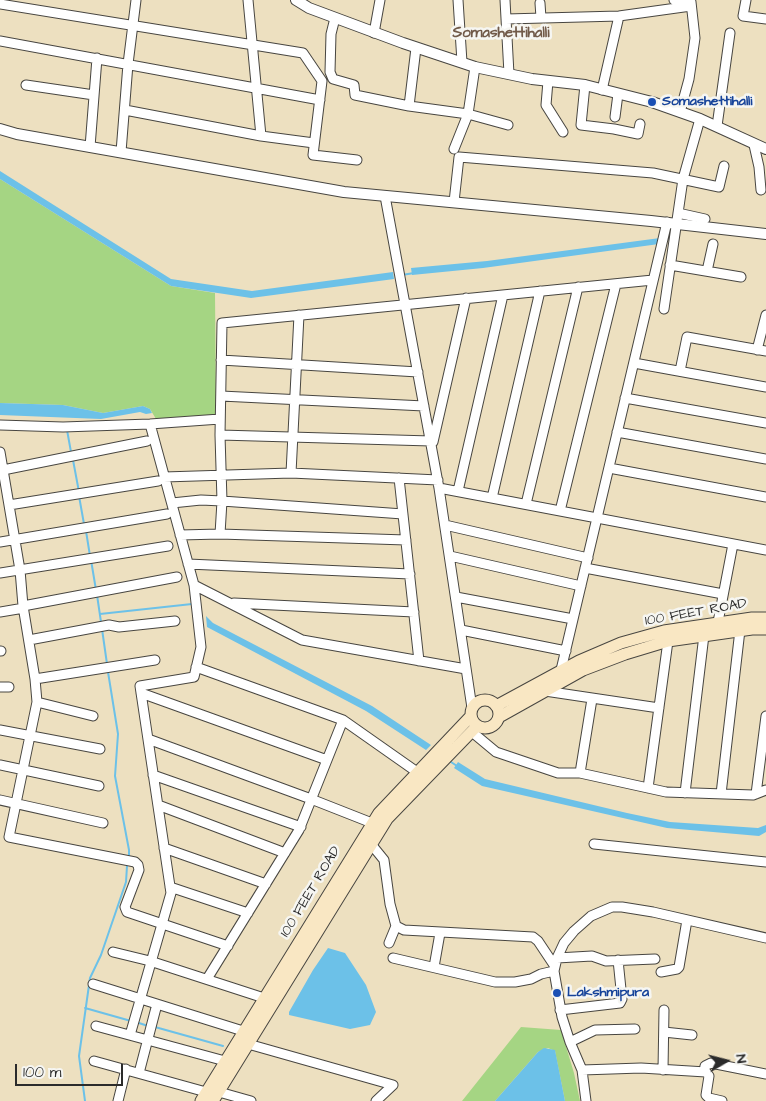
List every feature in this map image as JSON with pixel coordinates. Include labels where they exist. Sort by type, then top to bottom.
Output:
[{"type":"main road","name":"100 FEET ROAD","points":[[210,1096],[225,1061],[379,813],[421,775],[473,720],[489,728],[496,724],[498,711],[561,670],[579,660],[622,644],[664,631],[718,622],[766,618]]},
{"type":"main road","name":"100 FEET ROAD","points":[[498,711],[545,691],[592,667],[625,654],[668,641],[766,628]]},
{"type":"main road","points":[[473,720],[477,702],[484,700],[492,702],[498,711]]},
{"type":"main road","name":"100 FEET ROAD","points":[[210,1096],[248,1044],[387,819],[421,775]]},
{"type":"street","points":[[121,152],[128,64],[136,0]]},
{"type":"street","points":[[248,0],[261,136]]},
{"type":"street","points":[[296,0],[309,8],[374,33],[475,67],[548,81],[585,85],[652,102],[717,126],[754,145],[766,147]]},
{"type":"street","points":[[374,33],[380,0]]},
{"type":"street","points":[[458,0],[462,62]]},
{"type":"street","points":[[505,0],[509,74]]},
{"type":"street","points":[[674,0],[691,3]]},
{"type":"street","points":[[746,0],[743,16],[766,19]]},
{"type":"street","points":[[540,3],[541,18]]},
{"type":"street","points":[[506,19],[618,16],[691,3]]},
{"type":"street","points":[[680,112],[689,79],[695,38],[691,3]]},
{"type":"street","points":[[0,4],[303,53],[322,81],[313,155],[357,160]]},
{"type":"street","points":[[602,90],[618,16]]},
{"type":"street","points":[[335,18],[332,34],[330,72],[333,79],[354,85],[355,95],[409,106],[468,114],[508,126]]},
{"type":"street","points":[[717,126],[730,33]]},
{"type":"street","points":[[0,41],[320,100]]},
{"type":"street","points":[[409,106],[416,48]]},
{"type":"street","points":[[90,147],[96,58]]},
{"type":"street","points":[[454,149],[468,114],[475,67]]},
{"type":"street","points":[[548,81],[546,105],[562,132]]},
{"type":"street","points":[[26,85],[94,95]]},
{"type":"street","points":[[585,85],[582,125],[638,134],[640,124]]},
{"type":"street","points":[[616,117],[618,94]]},
{"type":"street","points":[[124,110],[261,136],[314,143]]},
{"type":"street","points":[[561,670],[653,280],[671,223],[678,212],[683,179],[700,119]]},
{"type":"street","points":[[0,129],[17,134],[344,192],[671,223],[766,234]]},
{"type":"street","points":[[754,145],[759,167],[761,190]]},
{"type":"street","points":[[454,202],[459,157],[653,173],[719,187],[724,166]]},
{"type":"street","points":[[385,196],[439,484],[473,720],[496,752],[558,773],[580,773],[666,792],[762,794],[766,716]]},
{"type":"street","points":[[678,212],[705,219]]},
{"type":"street","points":[[664,310],[670,265],[671,223]]},
{"type":"street","points":[[707,271],[713,244]]},
{"type":"street","points":[[670,265],[741,277]]},
{"type":"street","points":[[220,534],[222,501],[220,419],[222,323],[653,280]]},
{"type":"street","points":[[560,511],[616,284]]},
{"type":"street","points":[[526,504],[578,287]]},
{"type":"street","points":[[492,498],[540,291]]},
{"type":"street","points":[[458,492],[504,294]]},
{"type":"street","points":[[431,444],[466,298]]},
{"type":"street","points":[[291,473],[299,315]]},
{"type":"street","points":[[680,372],[687,337],[762,351],[766,315]]},
{"type":"street","points":[[221,360],[418,372]]},
{"type":"street","points":[[634,363],[766,387]]},
{"type":"street","points":[[221,396],[424,406]]},
{"type":"street","points":[[625,398],[766,423]]},
{"type":"street","points":[[0,425],[63,427],[220,419]]},
{"type":"street","points":[[130,1035],[170,893],[140,686],[194,677],[201,647],[194,585],[172,503],[161,479],[150,424]]},
{"type":"street","points":[[617,432],[766,460]]},
{"type":"street","points":[[220,434],[431,444]]},
{"type":"street","points":[[3,470],[147,441]]},
{"type":"street","points":[[0,452],[20,570],[23,607],[35,679],[36,702],[15,803],[5,836],[135,862],[138,865],[138,870],[126,910],[228,946]]},
{"type":"street","points":[[609,468],[766,497]]},
{"type":"street","points":[[9,505],[161,479],[221,474],[291,473],[399,478],[439,484],[458,492],[766,550]]},
{"type":"street","points":[[399,478],[419,660]]},
{"type":"street","points":[[172,503],[201,500],[403,514]]},
{"type":"street","points":[[0,542],[167,514]]},
{"type":"street","points":[[445,525],[586,563],[723,594]]},
{"type":"street","points":[[180,535],[220,534],[406,540]]},
{"type":"street","points":[[718,622],[733,544]]},
{"type":"street","points":[[0,574],[168,546]]},
{"type":"street","points":[[450,556],[581,586]]},
{"type":"street","points":[[188,564],[410,574]]},
{"type":"street","points":[[0,612],[177,577]]},
{"type":"street","points":[[194,585],[302,640],[466,669]]},
{"type":"street","points":[[456,597],[573,619]]},
{"type":"street","points":[[230,602],[414,612]]},
{"type":"street","points":[[28,640],[102,627],[119,628],[175,621]]},
{"type":"street","points":[[461,630],[566,651]]},
{"type":"street","points":[[721,794],[740,630]]},
{"type":"street","points":[[685,793],[704,635]]},
{"type":"street","points":[[648,788],[668,641]]},
{"type":"street","points":[[35,679],[155,660]]},
{"type":"street","points":[[196,668],[342,720],[421,775]]},
{"type":"street","points":[[545,691],[659,708]]},
{"type":"street","points":[[141,693],[327,760]]},
{"type":"street","points":[[580,773],[592,699]]},
{"type":"street","points":[[36,702],[93,716]]},
{"type":"street","points":[[208,980],[301,826],[342,720]]},
{"type":"street","points":[[0,730],[100,749]]},
{"type":"street","points":[[148,739],[311,799],[372,824]]},
{"type":"street","points":[[0,766],[99,786]]},
{"type":"street","points":[[153,775],[301,826]]},
{"type":"street","points":[[0,800],[103,823]]},
{"type":"street","points":[[158,805],[285,853]]},
{"type":"street","points":[[371,844],[384,860],[390,904],[396,926],[389,942]]},
{"type":"street","points":[[594,844],[766,862]]},
{"type":"street","points":[[164,848],[266,884]]},
{"type":"street","points":[[170,887],[248,913]]},
{"type":"street","points":[[555,964],[564,943],[574,931],[591,916],[612,907],[653,912],[766,938]]},
{"type":"street","points":[[661,972],[679,967],[687,920]]},
{"type":"street","points":[[396,926],[404,930],[533,937],[538,940],[555,964],[560,1010],[570,1042],[582,1070],[586,1101]]},
{"type":"street","points":[[434,967],[440,932]]},
{"type":"street","points":[[113,952],[150,961],[264,998]]},
{"type":"street","points":[[393,958],[495,982],[524,980],[555,964],[592,956],[604,960],[655,960]]},
{"type":"street","points":[[560,1010],[620,1002],[622,1000],[618,960]]},
{"type":"street","points":[[93,984],[244,1031]]},
{"type":"street","points":[[140,1073],[157,1004]]},
{"type":"street","points":[[663,1070],[664,1010]]},
{"type":"street","points":[[96,1026],[225,1061]]},
{"type":"street","points":[[570,1042],[595,1030],[635,1029]]},
{"type":"street","points":[[664,1032],[692,1035]]},
{"type":"street","points":[[248,1044],[393,1085],[376,1101]]},
{"type":"street","points":[[94,1061],[140,1073],[210,1096],[251,1101]]},
{"type":"street","points":[[704,1072],[707,1064],[711,1063],[766,1074]]},
{"type":"street","points":[[582,1070],[641,1068],[704,1072],[708,1073],[709,1076],[706,1095],[718,1101]]},
{"type":"street","points":[[118,1101],[126,1070]]},
{"type":"green space","points":[[0,179],[171,286],[215,293],[216,415],[156,419],[150,409],[143,406],[103,413],[63,405],[0,403]]},
{"type":"green space","points":[[521,1027],[561,1030],[580,1101],[565,1101],[555,1051],[548,1048],[538,1052],[495,1101],[462,1101]]},
{"type":"water","points":[[0,171],[171,279],[252,291],[393,272],[394,279],[251,298],[171,286],[0,179]]},
{"type":"water","points":[[660,238],[659,244],[483,268],[412,275],[411,268],[487,261]]},
{"type":"water","points":[[0,403],[63,405],[103,413],[143,406],[150,409],[152,413],[140,412],[101,419],[0,415]]},
{"type":"water","points":[[206,616],[213,623],[372,706],[431,745],[426,750],[366,711],[207,627]]},
{"type":"water","points":[[458,762],[485,779],[627,813],[670,822],[758,828],[766,825],[766,832],[759,836],[667,828],[482,786],[454,768]]},
{"type":"water","points":[[328,948],[345,953],[366,985],[376,1012],[370,1025],[350,1029],[289,1015],[313,970]]},
{"type":"water","points":[[544,1048],[555,1050],[565,1101],[495,1101],[538,1052]]},
{"type":"waterway","points":[[402,275],[414,273]]},
{"type":"waterway","points":[[67,430],[71,452]]},
{"type":"waterway","points":[[73,460],[79,492]]},
{"type":"waterway","points":[[79,496],[84,524]]},
{"type":"waterway","points":[[86,531],[90,556]]},
{"type":"waterway","points":[[91,560],[96,590]]},
{"type":"waterway","points":[[97,595],[101,622]]},
{"type":"waterway","points":[[100,614],[192,604]]},
{"type":"waterway","points":[[102,629],[107,664]]},
{"type":"waterway","points":[[108,672],[118,734],[115,776],[129,855]]},
{"type":"waterway","points":[[448,760],[457,766]]},
{"type":"waterway","points":[[85,1101],[79,1056],[90,978],[101,955],[126,882],[127,866]]},
{"type":"waterway","points":[[85,1008],[131,1021]]},
{"type":"waterway","points":[[136,1022],[148,1026]]},
{"type":"waterway","points":[[155,1027],[223,1046]]},
{"type":"place","name":"Somashettihalli","points":[[652,102]]},
{"type":"place","name":"Lakshmipura","points":[[557,993]]},
{"type":"district","name":"Somashettihalli","points":[[501,34]]}]
